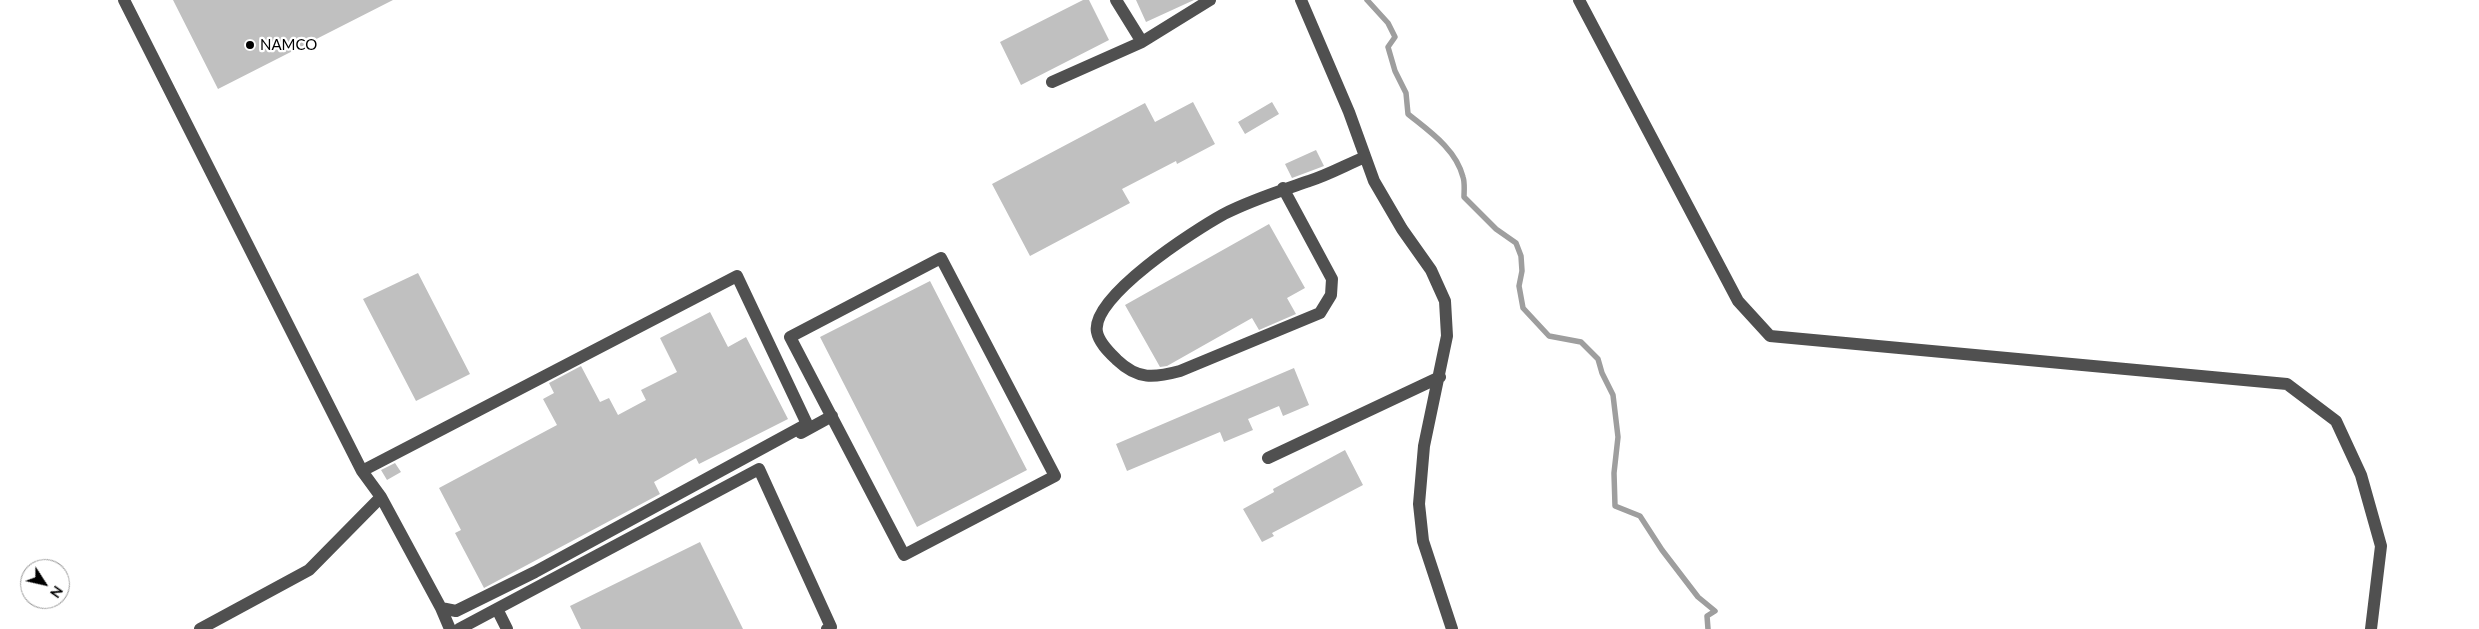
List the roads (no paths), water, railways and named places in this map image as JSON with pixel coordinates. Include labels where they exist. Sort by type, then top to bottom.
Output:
[{"type":"street","points":[[124,0],[362,471],[381,498],[441,608],[448,626],[459,618],[832,416]]},
{"type":"street","points":[[1116,0],[1142,42]]},
{"type":"street","points":[[1052,82],[1142,42],[1210,0]]},
{"type":"street","points":[[1301,0],[1349,112],[1374,181],[1402,229],[1431,270],[1445,302],[1447,336],[1440,377],[1424,446],[1419,504],[1423,541],[1452,629]]},
{"type":"street","points":[[1579,0],[1738,301],[1770,336],[2287,384],[2336,421],[2362,475],[2381,546],[2372,629]]},
{"type":"street","points":[[1283,188],[1332,279],[1331,295],[1320,313],[1180,371],[1160,376],[1138,375],[1118,361],[1102,344],[1097,332],[1098,318],[1108,302],[1125,283],[1223,215],[1283,188],[1310,181],[1365,157]]},
{"type":"street","points":[[941,258],[1055,476],[904,556],[832,416],[790,337],[941,258]]},
{"type":"street","points":[[362,471],[737,276],[807,424],[535,572],[456,611],[441,608]]},
{"type":"street","points":[[1268,458],[1440,377]]},
{"type":"street","points":[[459,629],[759,469],[831,627],[827,629]]},
{"type":"street","points":[[200,629],[309,570],[381,498]]},
{"type":"street","points":[[497,609],[507,629]]},
{"type":"waterway","points":[[1367,0],[1388,23],[1395,37],[1388,47],[1395,71],[1406,93],[1408,114],[1448,149],[1464,179],[1464,197],[1496,229],[1516,243],[1521,256],[1522,271],[1519,286],[1523,308],[1549,336],[1581,342],[1598,359],[1602,373],[1613,395],[1618,437],[1614,473],[1615,506],[1640,516],[1662,550],[1698,597],[1715,611],[1707,616],[1708,629]]},
{"type":"place","name":"NAMCO","points":[[250,45]]}]
